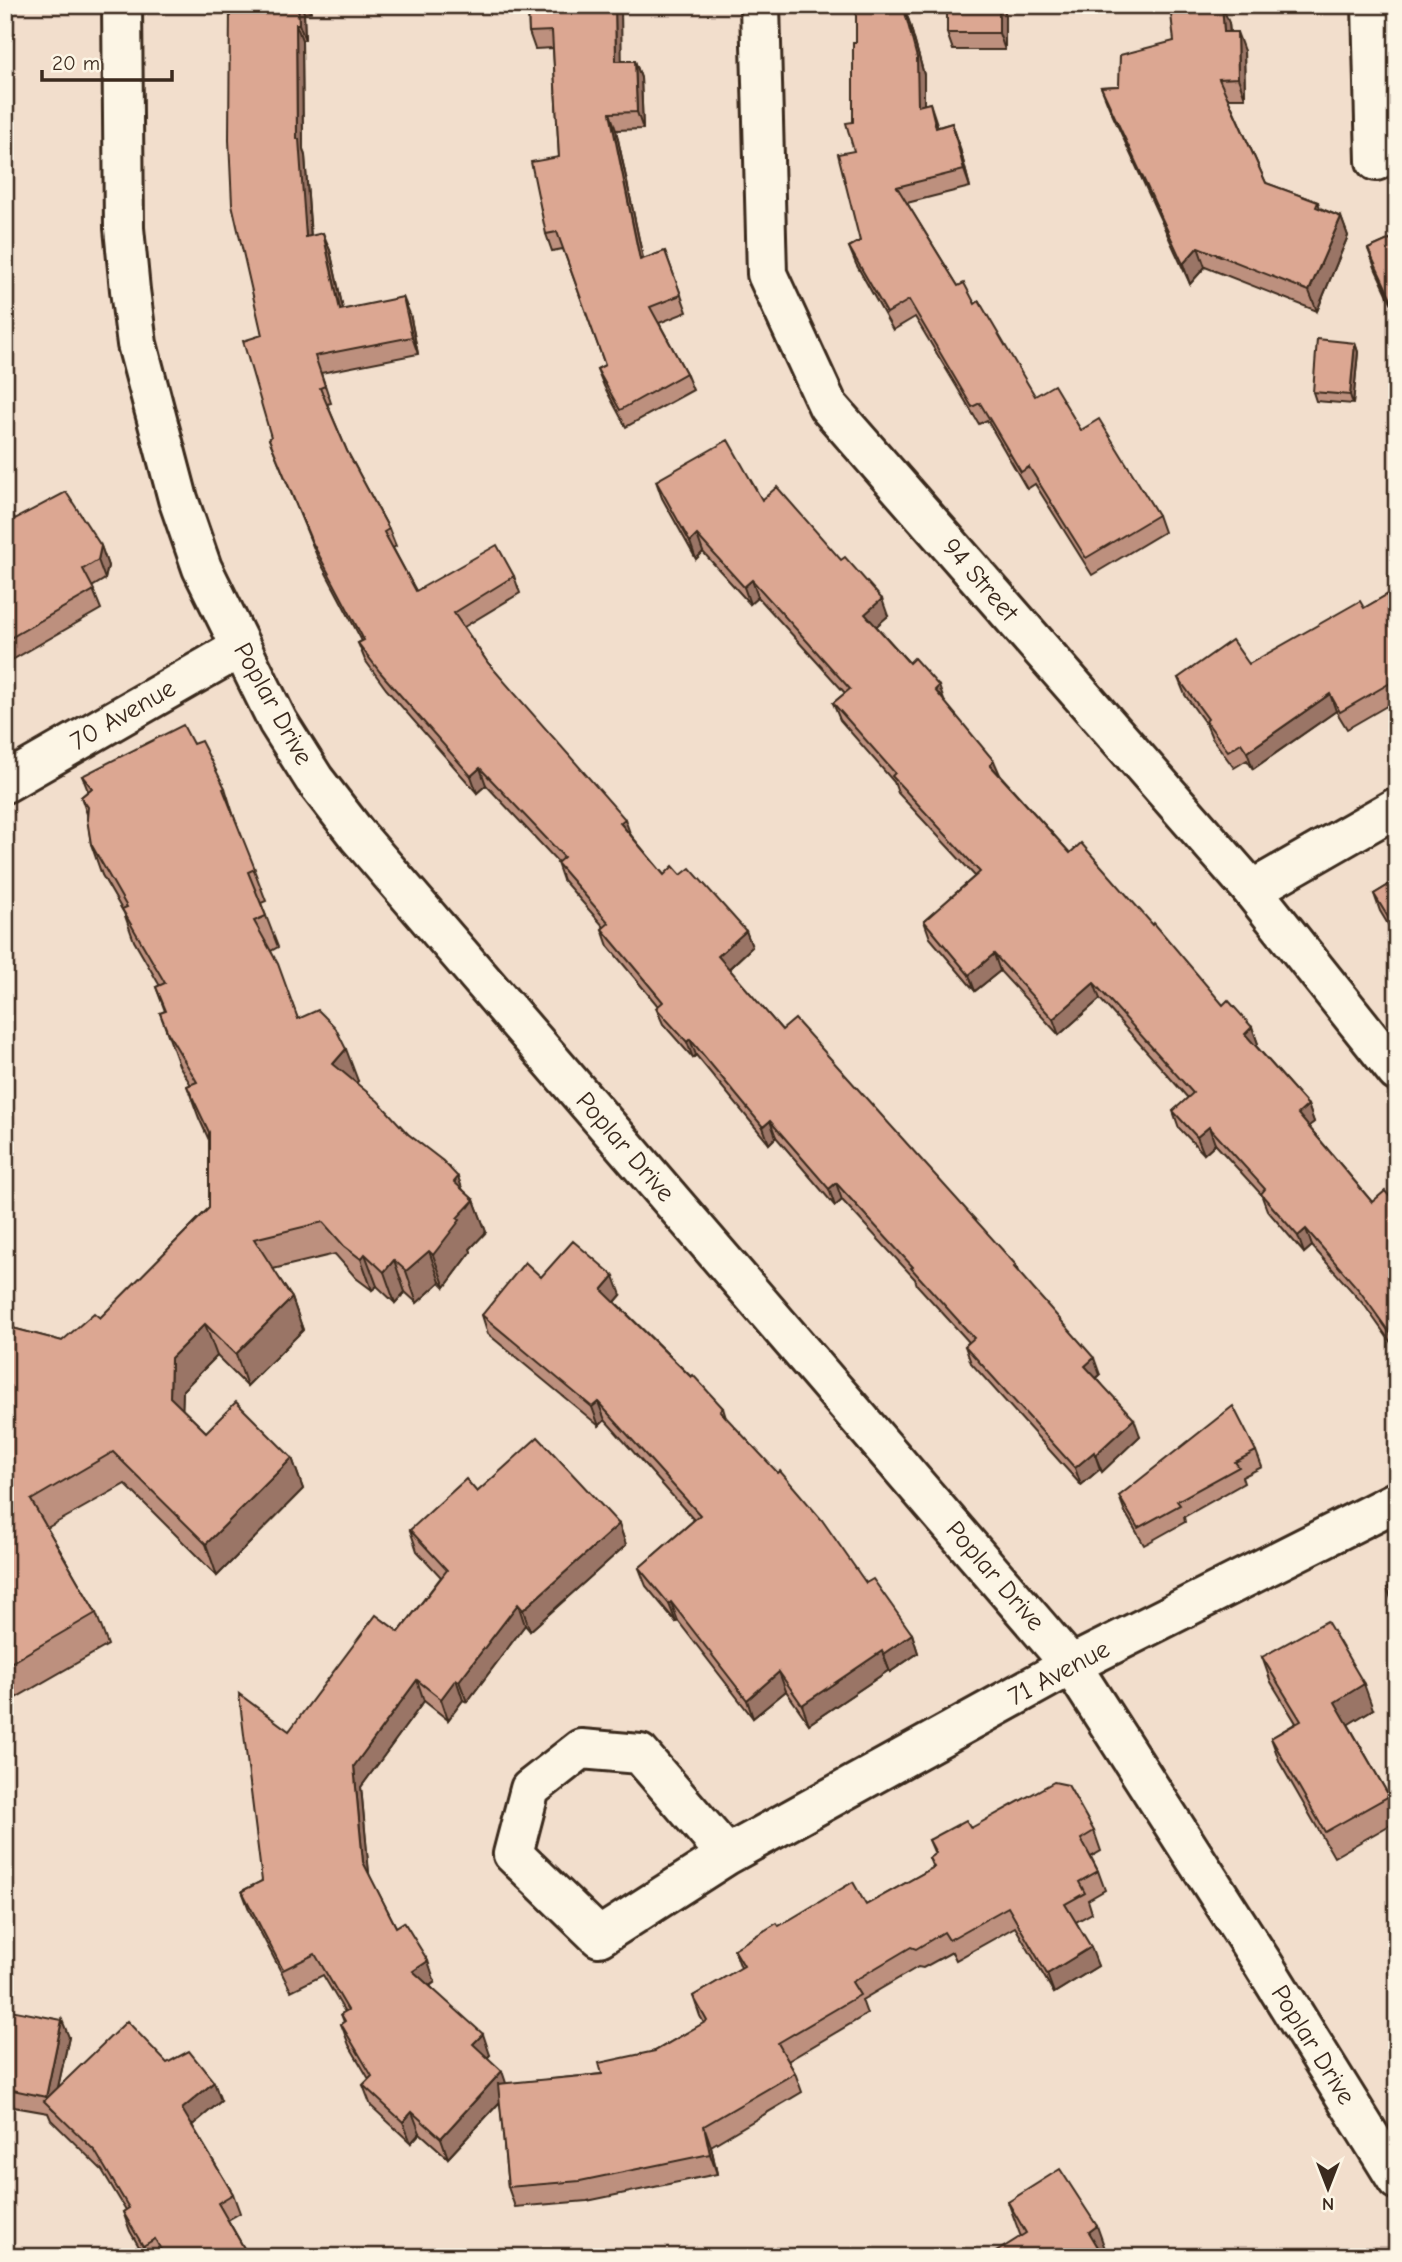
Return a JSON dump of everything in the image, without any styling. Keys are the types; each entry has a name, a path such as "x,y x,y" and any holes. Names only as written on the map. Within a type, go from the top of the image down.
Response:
{"street":[{"name":"Poplar Drive","path":"122,5 124,228 137,344 178,499 202,568 278,722 314,779 358,836 1071,1665 1263,1964 1397,2180"},
{"name":"94 Street","path":"760,5 766,274 828,406 1252,890 1397,1072"},
{"path":"1372,5 1376,161"},
{"name":"70 Avenue","path":"5,783 240,648"},
{"path":"1252,890 1397,807"},
{"name":"71 Avenue","path":"726,1855 640,1754 581,1749 530,1789 513,1854 599,1937 726,1855 1071,1665 1397,1501"}],"building":[{"path":"230,5 298,5 297,139 306,237 323,233 340,310 403,297 412,337 315,356 325,386 320,388 347,451 389,529 384,532 416,591 497,545 514,576 454,613 488,663 625,819 620,823 664,875 673,866 681,875 690,868 746,931 718,956 782,1030 795,1019 1016,1265 1014,1267 1094,1358 1085,1366 1134,1419 1095,1455 1094,1452 1075,1468 965,1346 974,1338 911,1268 913,1267 836,1183 829,1189 770,1121 763,1127 690,1039 687,1042 656,1008 663,1002 602,929 609,923 557,863 564,857 480,768 471,776 358,643 364,640 311,540 269,439 271,437 243,341 262,335 232,204 229,140"},
{"path":"528,5 615,5 616,61 635,61 637,112 610,113 640,260 665,251 681,295 650,307 686,373 620,410 597,369 605,365 557,232 546,234 531,162 559,157 552,31 529,32"},
{"path":"856,5 903,5 917,58 918,106 930,103 936,128 952,123 964,170 897,187 958,286 964,283 975,304 979,301 1035,396 1054,385 1081,430 1099,419 1158,515 1086,558 1029,467 1021,472 980,403 972,407 909,300 887,313 849,247 860,241 838,154 854,151 846,123 853,122"},
{"path":"947,5 999,5 999,33 947,33"},
{"path":"1170,5 1222,5 1224,32 1237,32 1238,78 1219,79 1266,183 1318,202 1316,207 1341,217 1309,291 1198,247 1183,264 1101,87 1119,86 1120,55 1174,41"},
{"path":"1397,236 1397,302 1393,303 1368,249"},
{"path":"1317,339 1355,343 1350,395 1313,392"},
{"path":"728,440 762,500 777,487 841,560 845,557 882,599 865,614 909,663 914,658 939,686 935,690 994,761 990,765 1070,853 1081,843 1153,925 1154,923 1223,1005 1228,1000 1252,1027 1245,1034 1308,1105 1298,1114 1372,1202 1385,1191 1397,1205 1397,1343 1359,1290 1306,1229 1298,1236 1261,1194 1265,1189 1209,1127 1197,1137 1173,1111 1193,1093 1094,983 1053,1019 994,954 969,975 924,921 980,872 892,776 895,773 833,703 850,689 752,580 744,587 697,535 690,542 656,481"},
{"path":"66,492 101,546 98,560 83,569 94,590 5,641 5,514 11,511 15,519"},
{"path":"1397,589 1397,679 1340,712 1330,694 1247,752 1241,743 1228,751 1178,678 1232,640 1249,664 1360,601 1364,608"},
{"path":"183,725 193,744 201,741 225,788 223,789 255,869 248,872 266,916 254,921 278,964 298,1019 318,1010 335,1027 346,1049 333,1064 378,1101 408,1134 443,1161 458,1177 454,1182 474,1200 457,1218 460,1220 433,1255 429,1251 406,1271 394,1260 384,1272 365,1254 361,1259 344,1246 323,1222 254,1239 292,1298 236,1354 205,1324 171,1358 170,1397 206,1432 236,1402 292,1458 206,1544 113,1452 31,1500 96,1613 5,1666 5,1326 62,1341 94,1313 100,1318 209,1208 209,1132 187,1086 197,1082 168,1033 160,1013 166,1011 156,987 165,983 122,909 127,907 91,844 88,807 81,797 92,788 82,776"},
{"path":"1397,880 1397,932 1374,894"},
{"path":"573,1241 614,1276 602,1290 691,1377 693,1375 723,1408 720,1411 778,1473 780,1471 822,1520 866,1583 873,1579 912,1634 802,1705 779,1672 747,1700 671,1602 669,1604 639,1568 700,1515 598,1402 592,1407 482,1315 525,1262 541,1277"},
{"path":"1233,1406 1256,1451 1235,1462 1239,1467 1177,1501 1180,1505 1138,1528 1119,1496"},
{"path":"538,1437 619,1524 523,1610 518,1604 459,1681 456,1679 441,1699 417,1680 354,1766 363,1862 396,1927 404,1922 428,1961 413,1971 483,2034 473,2044 502,2071 441,2138 412,2112 403,2122 363,2085 372,2076 341,2024 345,2021 341,2014 348,2010 315,1954 283,1970 242,1891 262,1881 239,1694 289,1731 376,1615 399,1632 447,1570 410,1530 466,1479 477,1492"},
{"path":"1397,1582 1397,1606 1387,1588"},
{"path":"1327,1621 1364,1684 1335,1702 1389,1796 1325,1832 1271,1738 1301,1721 1262,1657"},
{"path":"1054,1782 1068,1785 1094,1831 1081,1839 1098,1871 1079,1882 1085,1893 1065,1904 1091,1947 1047,1974 1008,1907 949,1940 944,1932 916,1949 911,1947 852,1982 860,1995 778,2043 795,2073 704,2126 710,2154 580,2181 508,2187 498,2084 602,2074 599,2063 655,2051 707,2021 693,1996 744,1966 734,1949 853,1882 866,1905 934,1867 929,1858 936,1853 929,1840 966,1820 971,1828"},
{"path":"5,2009 62,2020 46,2097 8,2089 10,2082 5,2081"},
{"path":"127,2021 167,2063 189,2051 214,2082 182,2109 233,2194 218,2203 249,2257 165,2257 155,2239 143,2246 123,2212 129,2208 95,2151 44,2101"},
{"path":"1060,2169 1097,2226 1089,2232 1104,2257 988,2257 1026,2233 1008,2202"}]}
